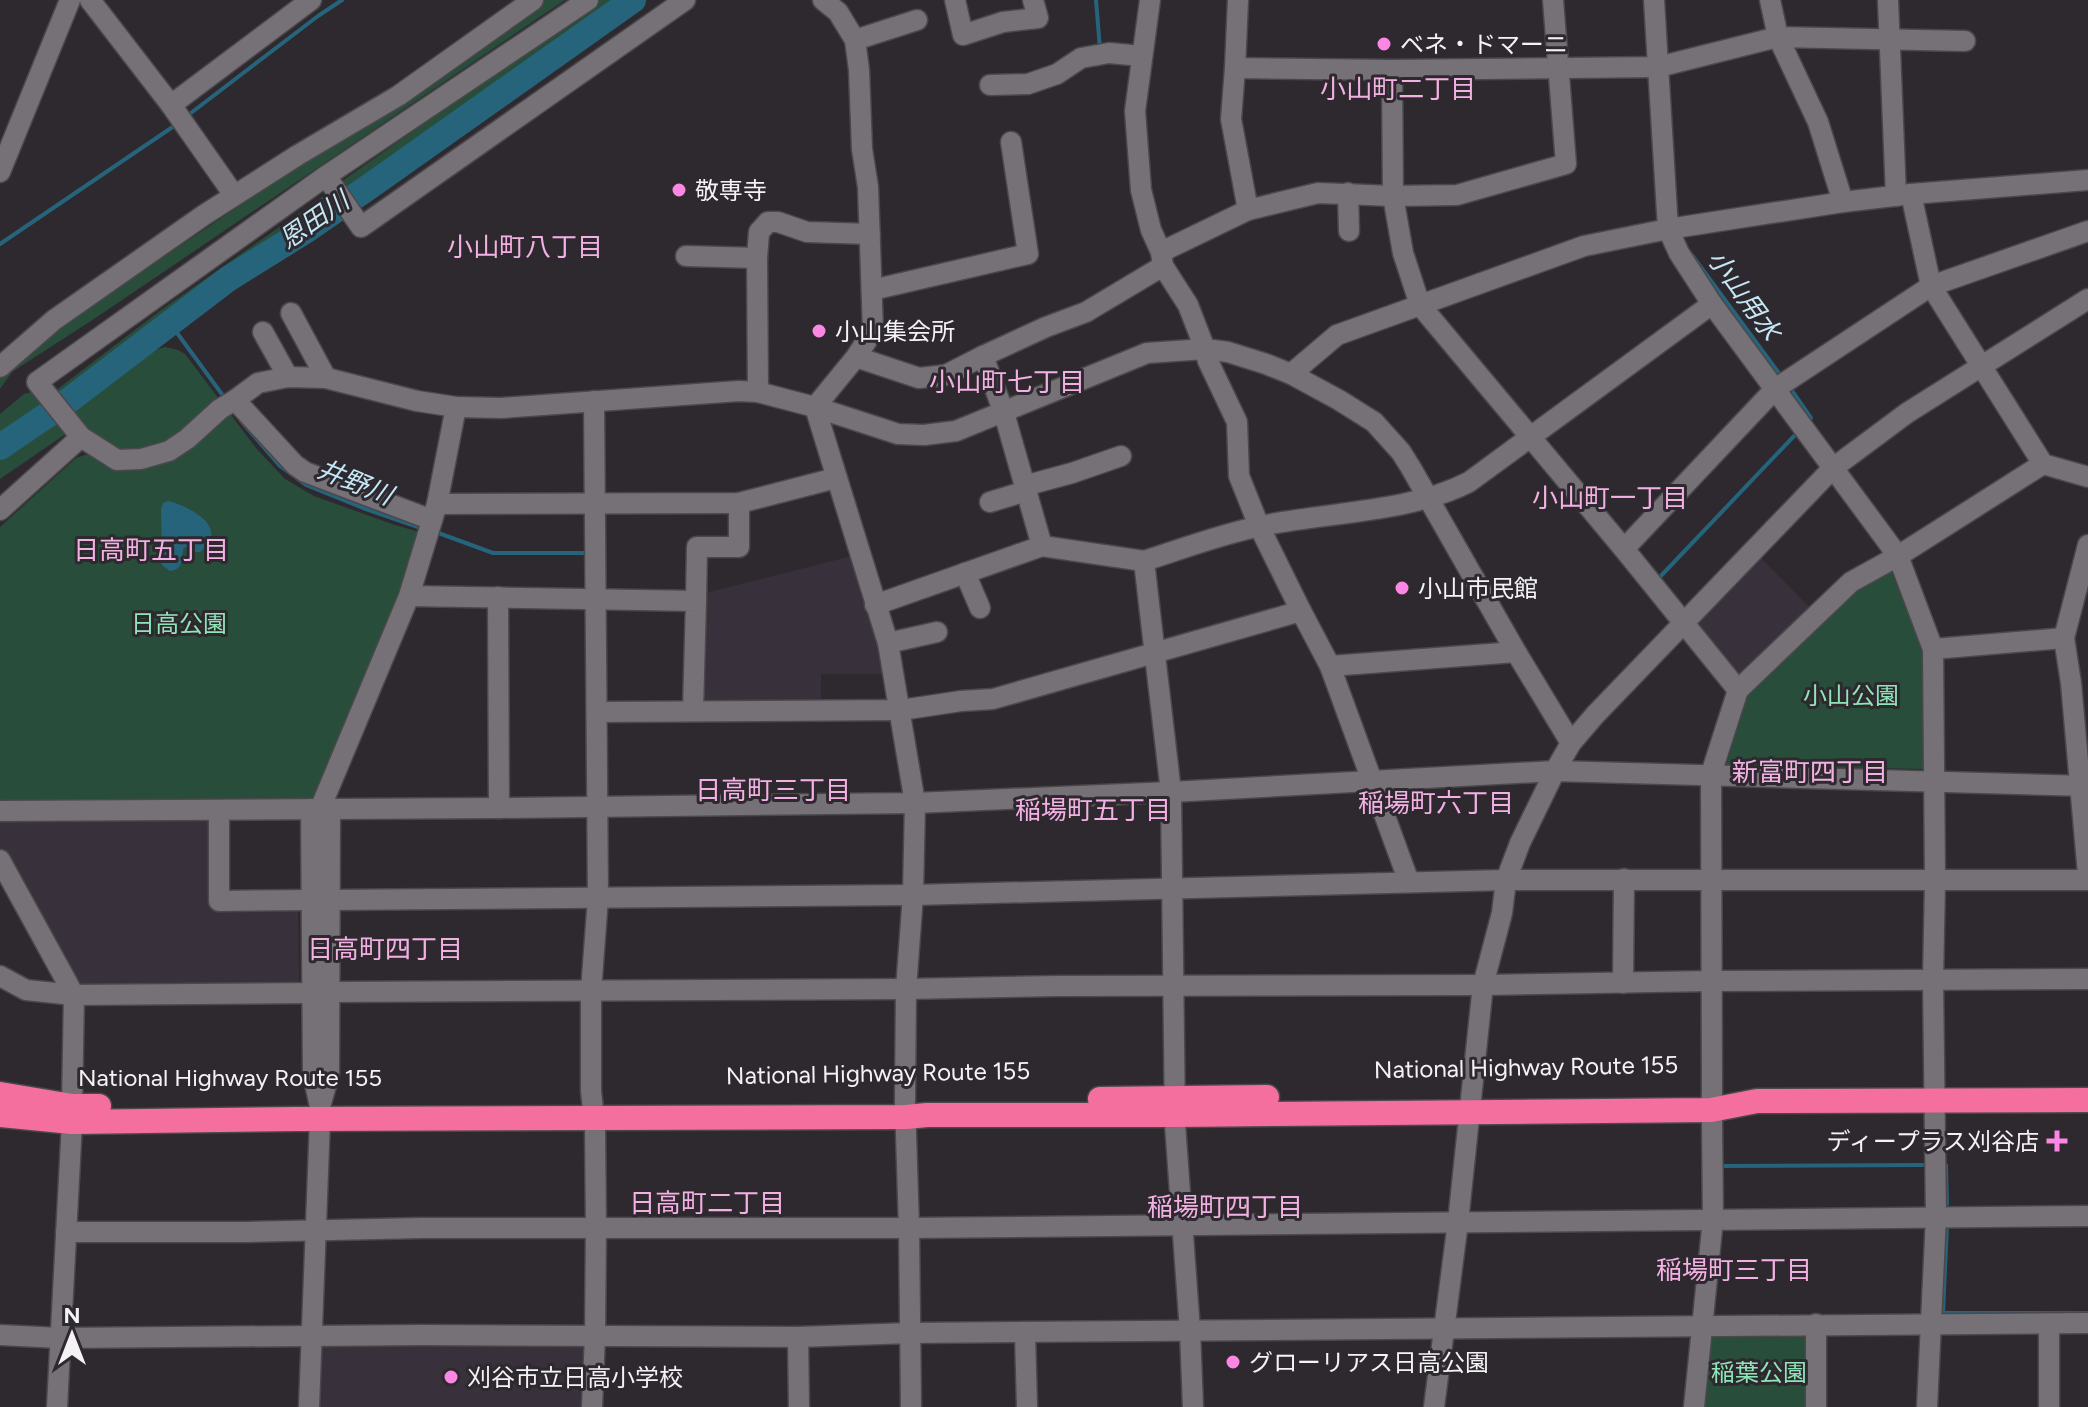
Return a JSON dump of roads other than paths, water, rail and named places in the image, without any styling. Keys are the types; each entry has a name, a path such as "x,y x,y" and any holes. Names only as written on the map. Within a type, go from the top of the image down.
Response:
{"highway":[{"name":"National Highway Route 155","path":"0,1094 72,1114"},
{"name":"National Highway Route 155","path":"0,1115 906,1110 927,1115 1175,1106 2088,1100"}],"street":[{"path":"0,172 70,0"},
{"path":"90,0 178,115 234,195"},
{"path":"178,115 311,0"},
{"path":"1,363 54,320 234,195 398,96 533,0"},
{"path":"588,0 326,176 37,382 77,432 117,460 141,459 169,451 258,383 288,377 326,378 417,401 456,407 501,408 758,392 898,434 924,435 956,431 1147,353 1205,349 1228,352 1291,374 1339,400 1374,422 1401,452 1571,743"},
{"path":"326,176 361,227 685,0"},
{"path":"815,407 873,331 868,187 862,149 855,40 838,12 823,0"},
{"path":"955,0 963,35 1003,22 1038,18 1033,0"},
{"path":"1150,0 1135,111 1141,190 1151,230 1162,259 1188,305 1208,361 1237,422 1239,476 1259,526 1330,666 1409,882"},
{"path":"1238,0 1231,119 1248,210"},
{"path":"856,357 919,378 946,375 1046,327 1086,312 1162,259 1248,210 1318,193 1457,195 1566,164 1553,0"},
{"path":"1654,0 1668,229 1679,253 1712,304 1898,556 1933,649 1936,1217 1927,1407"},
{"path":"1770,0 1778,37 1818,122 1843,202"},
{"path":"1888,0 1903,195 1931,286 2043,464 2088,477"},
{"path":"855,40 917,20"},
{"path":"1235,68 1658,67 1778,37 1965,41"},
{"path":"990,85 1028,84 1057,74 1081,58 1109,53 1142,56"},
{"path":"1392,70 1393,196 1403,253 1420,305 1738,690"},
{"path":"872,290 1028,254 1011,142"},
{"path":"1291,374 1337,335 1584,246 1668,229 1843,202 2088,180"},
{"path":"1348,193 1349,231"},
{"path":"758,392 759,232 768,222 778,222 807,232 870,234"},
{"path":"1624,549 1775,389 1931,286 2088,231"},
{"path":"686,256 757,258"},
{"path":"1434,1407 1458,1222 1483,985 1502,913 1506,880 1520,843 1571,743 1629,677 1833,468 1907,413 2088,299"},
{"path":"875,605 1042,546 1144,561 1259,526 1427,499 1450,492 1469,482 1712,304"},
{"path":"291,313 326,378"},
{"path":"263,332 288,377"},
{"path":"983,356 1004,413 1042,546"},
{"path":"592,1407 596,1228 591,991 598,898 594,401"},
{"path":"231,402 305,472 432,521 595,504 739,503 836,478"},
{"path":"309,1407 320,1113 313,1078 322,992 320,809 409,596 432,521 456,407"},
{"path":"815,407 888,643 915,803 913,895 906,989 911,1407"},
{"path":"0,510 77,432"},
{"path":"990,502 1121,456"},
{"path":"1694,1407 1713,1219 1711,774 1738,690 1851,582 1898,556 2043,464"},
{"path":"693,710 697,547 739,547 739,503"},
{"path":"219,810 219,901 913,895 1506,880 1935,881 2088,877 2084,786 2064,638 2088,545"},
{"path":"1144,561 1171,792 1175,1106 1193,1407"},
{"path":"965,573 980,608"},
{"path":"409,596 696,601"},
{"path":"498,597 499,808"},
{"path":"597,712 901,710 993,699 1301,611"},
{"path":"888,643 937,632"},
{"path":"1933,649 2064,638"},
{"path":"1330,666 1516,652"},
{"path":"0,811 915,803 1555,771 2084,786"},
{"path":"0,860 74,995 72,1114 57,1407"},
{"path":"1623,983 1624,879"},
{"path":"0,976 26,990 74,995 2088,979"},
{"path":"66,1232 909,1228 2088,1216"},
{"path":"0,1335 60,1338 798,1337 910,1333 2088,1323"},
{"path":"1816,1324 1816,1407"},
{"path":"2049,1324 2049,1407"},
{"path":"1025,1332 1027,1407"},
{"path":"798,1337 799,1407"}],"water":[{"path":"168,501 196,513 210,527 211,535 200,552 184,547 180,565 170,571 162,565 161,509 163,503"}],"waterway":[{"path":"187,116 342,0"},
{"name":"恩田川","path":"0,447 68,401 228,279 305,231 633,0"},
{"path":"1096,0 1100,49"},
{"path":"0,244 177,124"},
{"name":"小山用水","path":"1692,255 1781,376"},
{"name":"井野川","path":"169,322 224,397"},
{"name":"小山用水","path":"1793,392 1811,418"},
{"name":"井野川","path":"241,421 280,466 306,485 421,528"},
{"name":"小山用水","path":"1658,579 1794,436"},
{"name":"井野川","path":"433,531 493,553 589,553"},
{"name":"小山用水","path":"1720,1163 1720,1166 1923,1165"},
{"name":"小山用水","path":"1946,1165 1947,1204"},
{"name":"小山用水","path":"1947,1226 1943,1313 2088,1313"}],"place":[{"name":"ベネ・ドマーニ","path":"1384,44"},
{"name":"敬専寺","path":"679,190"},
{"name":"小山集会所","path":"819,331"},
{"name":"小山市民館","path":"1402,588"},
{"name":"ディープラス刈谷店","path":"2057,1141"},
{"name":"グローリアス日高公園","path":"1233,1362"},
{"name":"刈谷市立日高小学校","path":"451,1377"}],"district":[{"name":"小山町二丁目","path":"1398,89"},
{"name":"小山町八丁目","path":"525,247"},
{"name":"小山町七丁目","path":"1007,382"},
{"name":"小山町一丁目","path":"1610,498"},
{"name":"日高町五丁目","path":"151,550"},
{"name":"新富町四丁目","path":"1810,772"},
{"name":"日高町三丁目","path":"773,790"},
{"name":"稲場町六丁目","path":"1436,803"},
{"name":"稲場町五丁目","path":"1093,810"},
{"name":"日高町四丁目","path":"385,949"},
{"name":"日高町二丁目","path":"707,1203"},
{"name":"稲場町四丁目","path":"1225,1207"},
{"name":"稲場町三丁目","path":"1734,1270"}],"park label":[{"name":"日高公園","path":"179,623"},
{"name":"小山公園","path":"1851,695"},
{"name":"稲葉公園","path":"1759,1372"}]}
